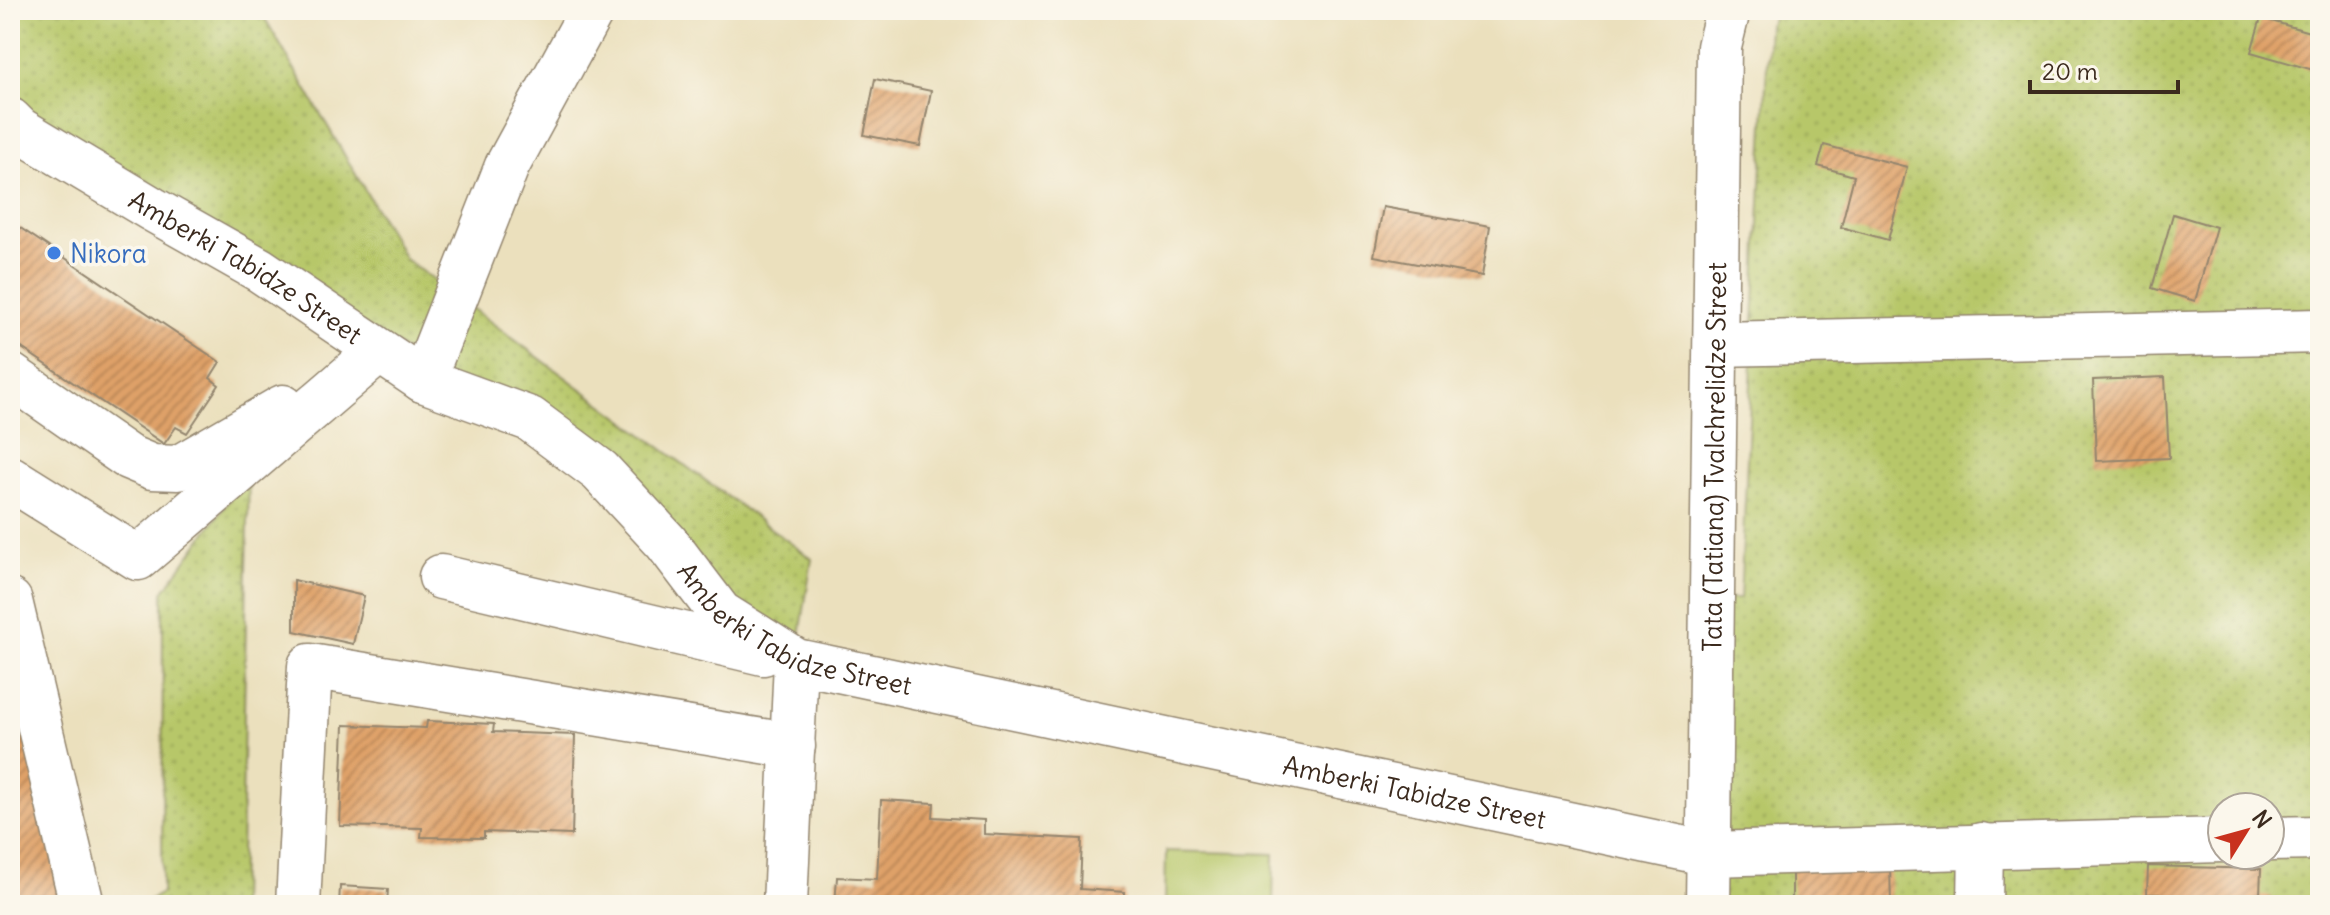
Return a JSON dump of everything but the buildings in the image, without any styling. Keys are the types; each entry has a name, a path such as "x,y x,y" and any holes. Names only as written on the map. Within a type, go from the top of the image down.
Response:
{"street":[{"path":"423,380 507,166 592,10"},
{"name":"Tata (Tatiana) Tvalchrelidze Street","path":"1708,905 1719,47 1728,10"},
{"name":"Amberki Tabidze Street","path":"10,120 20,130 112,186 260,270 423,380 530,419 600,471 666,542 720,613 796,661 1710,854 2206,840"},
{"path":"1716,344 2320,331"},
{"path":"10,375 128,457 152,467 178,468 379,351"},
{"path":"10,478 138,558 379,351"},
{"path":"441,577 796,661 785,905"},
{"path":"10,601 82,905"},
{"path":"298,905 310,666 793,746"},
{"path":"2286,839 2320,838"},
{"path":"1980,905 1981,845"}],"green space":[{"path":"10,10 260,10 405,259 812,559 796,661 600,471 10,106"},
{"path":"1778,10 2320,10 2320,905 1708,905 1713,599 1740,599 1769,25"},
{"path":"249,473 240,905 140,905 162,893 163,592"},
{"path":"1166,851 1274,854 1273,905 1165,905"}],"place":[{"name":"Nikora","path":"54,253"}]}
